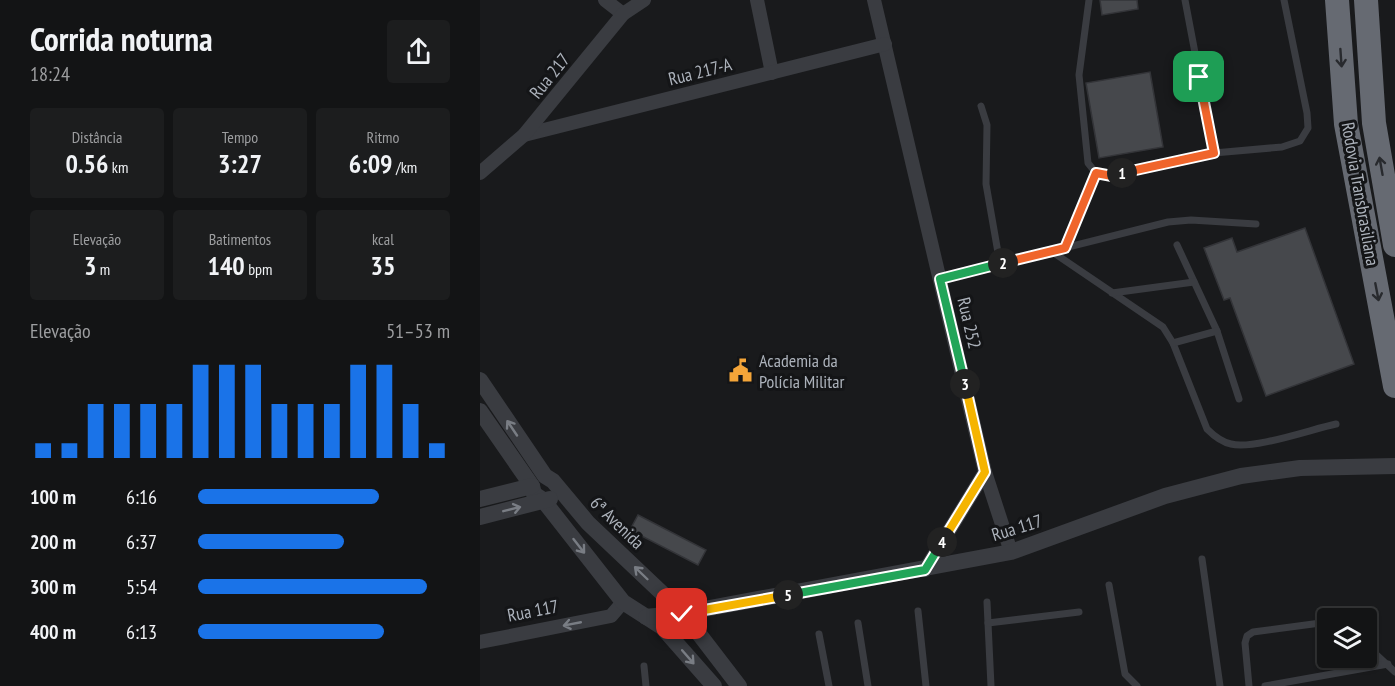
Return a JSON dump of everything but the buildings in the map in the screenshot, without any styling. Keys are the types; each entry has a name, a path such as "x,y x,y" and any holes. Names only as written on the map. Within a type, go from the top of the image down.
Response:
{"highway":[{"name":"Rodovia Transbrasiliana","path":"1337,0 1346,124 1395,386"},
{"name":"Rodovia Transbrasiliana","path":"1366,0 1374,123 1395,245"}],"street":[{"path":"605,0 623,14"},
{"name":"Rua 217","path":"480,173 524,135 623,14 644,0"},
{"path":"757,0 772,73"},
{"name":"Rua 252","path":"874,0 985,472 1011,552"},
{"name":"Rua 217-A","path":"524,135 885,44"},
{"name":"6ª Avenida","path":"480,380 538,481 534,494 543,500 623,602 662,627 714,686"},
{"name":"6ª Avenida","path":"480,411 538,481"},
{"name":"Rua 117","path":"646,617 682,614 1011,552 1166,496 1241,476 1300,468 1395,466"},
{"path":"925,570 985,472"},
{"path":"480,499 538,481"},
{"name":"6ª Avenida","path":"538,481 553,481 588,524 682,614 739,686"},
{"path":"480,517 554,498 559,491"},
{"name":"Rua 117","path":"480,642 611,616 623,602"},
{"path":"662,627 682,614"}],"lane":[{"path":"1089,0 1079,75 1088,163 1096,173 1112,176 1214,153 1282,147 1300,141 1308,128 1284,0"},
{"path":"1185,0 1214,153"},
{"path":"981,106 987,125 986,184 1000,264"},
{"path":"1065,248 1096,173"},
{"path":"940,279 1168,222 1191,220 1256,224"},
{"path":"1177,244 1217,331 1239,399"},
{"path":"1051,251 1162,327 1173,343 1207,429 1217,439 1231,444 1248,445 1336,423"},
{"path":"1112,293 1194,282"},
{"path":"1173,343 1217,331"},
{"path":"1202,559 1220,686"},
{"path":"1109,585 1125,674 1137,686"},
{"path":"987,602 991,686"},
{"path":"918,611 926,686"},
{"path":"988,623 1079,612"},
{"path":"858,623 868,686"},
{"path":"1249,686 1245,643 1247,636 1253,632 1317,623"},
{"path":"819,634 829,686"},
{"path":"1377,654 1395,672"},
{"path":"1265,686 1388,664"},
{"path":"644,666 646,686"}],"place":[{"name":"Academia da Polícia Militar","path":"741,371"}],"route":[{"path":"682,614 925,570 985,472 940,279 1065,248 1096,173 1112,176 1214,153 1199,77"}]}
